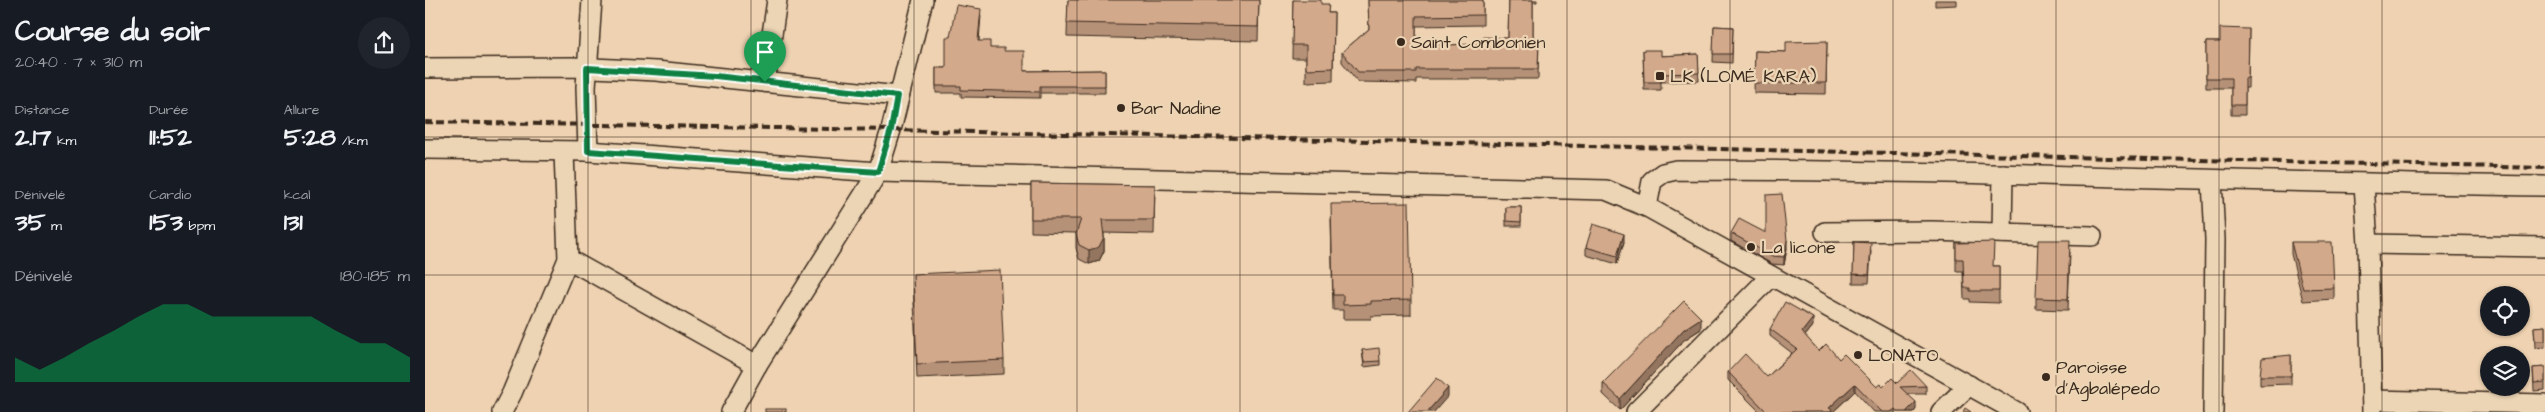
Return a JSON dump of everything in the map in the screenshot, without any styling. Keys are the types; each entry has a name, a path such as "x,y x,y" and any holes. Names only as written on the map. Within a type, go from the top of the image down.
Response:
{"street":[{"path":"588,151 587,68 592,0"},
{"path":"765,82 777,0"},
{"path":"731,412 757,365 878,172 891,130 897,96 923,0"},
{"path":"425,68 587,68 666,71 897,96"},
{"path":"425,149 588,151 878,172 1606,190 1647,207 2017,412"},
{"path":"502,412 512,393 567,259 564,152"},
{"path":"1647,207 1652,181 1663,173 1677,170 1870,170 2104,175 2212,181 2545,186"},
{"path":"2002,233 2003,174"},
{"path":"2212,181 2215,239 2213,412"},
{"path":"2364,184 2369,244 2372,406 2545,404"},
{"path":"1825,232 2002,233 2092,236"},
{"path":"2369,244 2545,248"},
{"path":"567,259 757,365"},
{"path":"1636,412 1771,276"},
{"path":"1941,412 1969,385"}],"building":[{"path":"1068,0 1259,0 1258,27 1067,23"},
{"path":"1293,0 1321,0 1321,4 1329,4 1328,13 1334,13 1333,68 1306,69 1306,45 1292,45"},
{"path":"1368,0 1483,0 1483,15 1416,16 1416,46 1431,41 1443,45 1482,44 1482,37 1508,38 1509,0 1533,0 1533,38 1539,38 1538,69 1416,69 1416,72 1358,72 1342,52 1369,29"},
{"path":"956,5 981,9 978,41 990,41 990,48 1004,48 1004,51 1024,51 1024,71 1105,70 1105,86 1040,86 1040,92 961,90 961,86 936,86 936,68 946,68 946,37 950,37"},
{"path":"1714,26 1733,27 1732,54 1713,54"},
{"path":"2220,28 2249,29 2248,78 2245,78 2245,105 2231,105 2231,78 2206,78 2206,42 2220,42"},
{"path":"1827,41 1826,83 1754,83 1755,51 1786,52 1786,42"},
{"path":"1643,50 1661,50 1661,56 1698,54 1699,73 1661,74 1661,82 1644,82"},
{"path":"1031,183 1155,185 1154,220 1102,220 1104,237 1099,247 1089,250 1079,245 1076,234 1081,219 1031,219"},
{"path":"1782,194 1787,240 1784,257 1772,256 1731,233 1739,219 1766,233 1766,195"},
{"path":"1409,203 1411,300 1371,301 1371,304 1343,305 1343,295 1333,295 1331,204"},
{"path":"1506,207 1521,207 1521,222 1506,221"},
{"path":"1593,224 1624,234 1617,256 1586,247"},
{"path":"2038,240 2070,240 2068,299 2036,298"},
{"path":"1854,242 1871,243 1869,275 1853,274"},
{"path":"1994,242 1993,266 1999,266 1999,291 1970,291 1970,288 1964,288 1963,259 1956,259 1956,243"},
{"path":"2291,242 2332,242 2334,288 2303,289"},
{"path":"1000,270 1004,360 917,364 913,274"},
{"path":"1684,301 1701,318 1684,329 1620,399 1603,383"},
{"path":"1785,302 1813,318 1802,332 1819,351 1826,344 1839,359 1844,354 1877,387 1881,384 1883,387 1892,378 1897,383 1911,370 1926,386 1900,387 1916,402 1906,412 1898,412 1895,409 1891,412 1882,412 1855,384 1829,408 1832,410 1831,412 1765,412 1728,372 1745,354 1767,377 1797,349 1770,329"},
{"path":"2545,326 2545,341 2535,341 2534,327"},
{"path":"1379,348 1380,361 1364,362 1362,350"},
{"path":"2291,355 2291,376 2260,376 2262,358"},
{"path":"2545,367 2545,382 2534,383 2533,368"},
{"path":"1437,378 1448,388 1427,412 1408,412"},
{"path":"1965,408 1971,412 1963,412"},
{"path":"765,409 786,409 786,412 765,412"}],"railway":[{"path":"425,122 891,130 2545,168"}],"place":[{"name":"Saint Combonien","path":"1401,42"},
{"name":"LK (LOMÉ KARA)","path":"1660,76"},
{"name":"Bar Nadine","path":"1121,108"},
{"name":"La licone","path":"1751,247"},
{"name":"LONATO","path":"1858,355"},
{"name":"Paroisse d'Agbalépedo","path":"2046,377"}],"route":[{"path":"587,68 656,71 765,82 897,96 891,130 878,172 588,151 585,87 587,68"}]}
